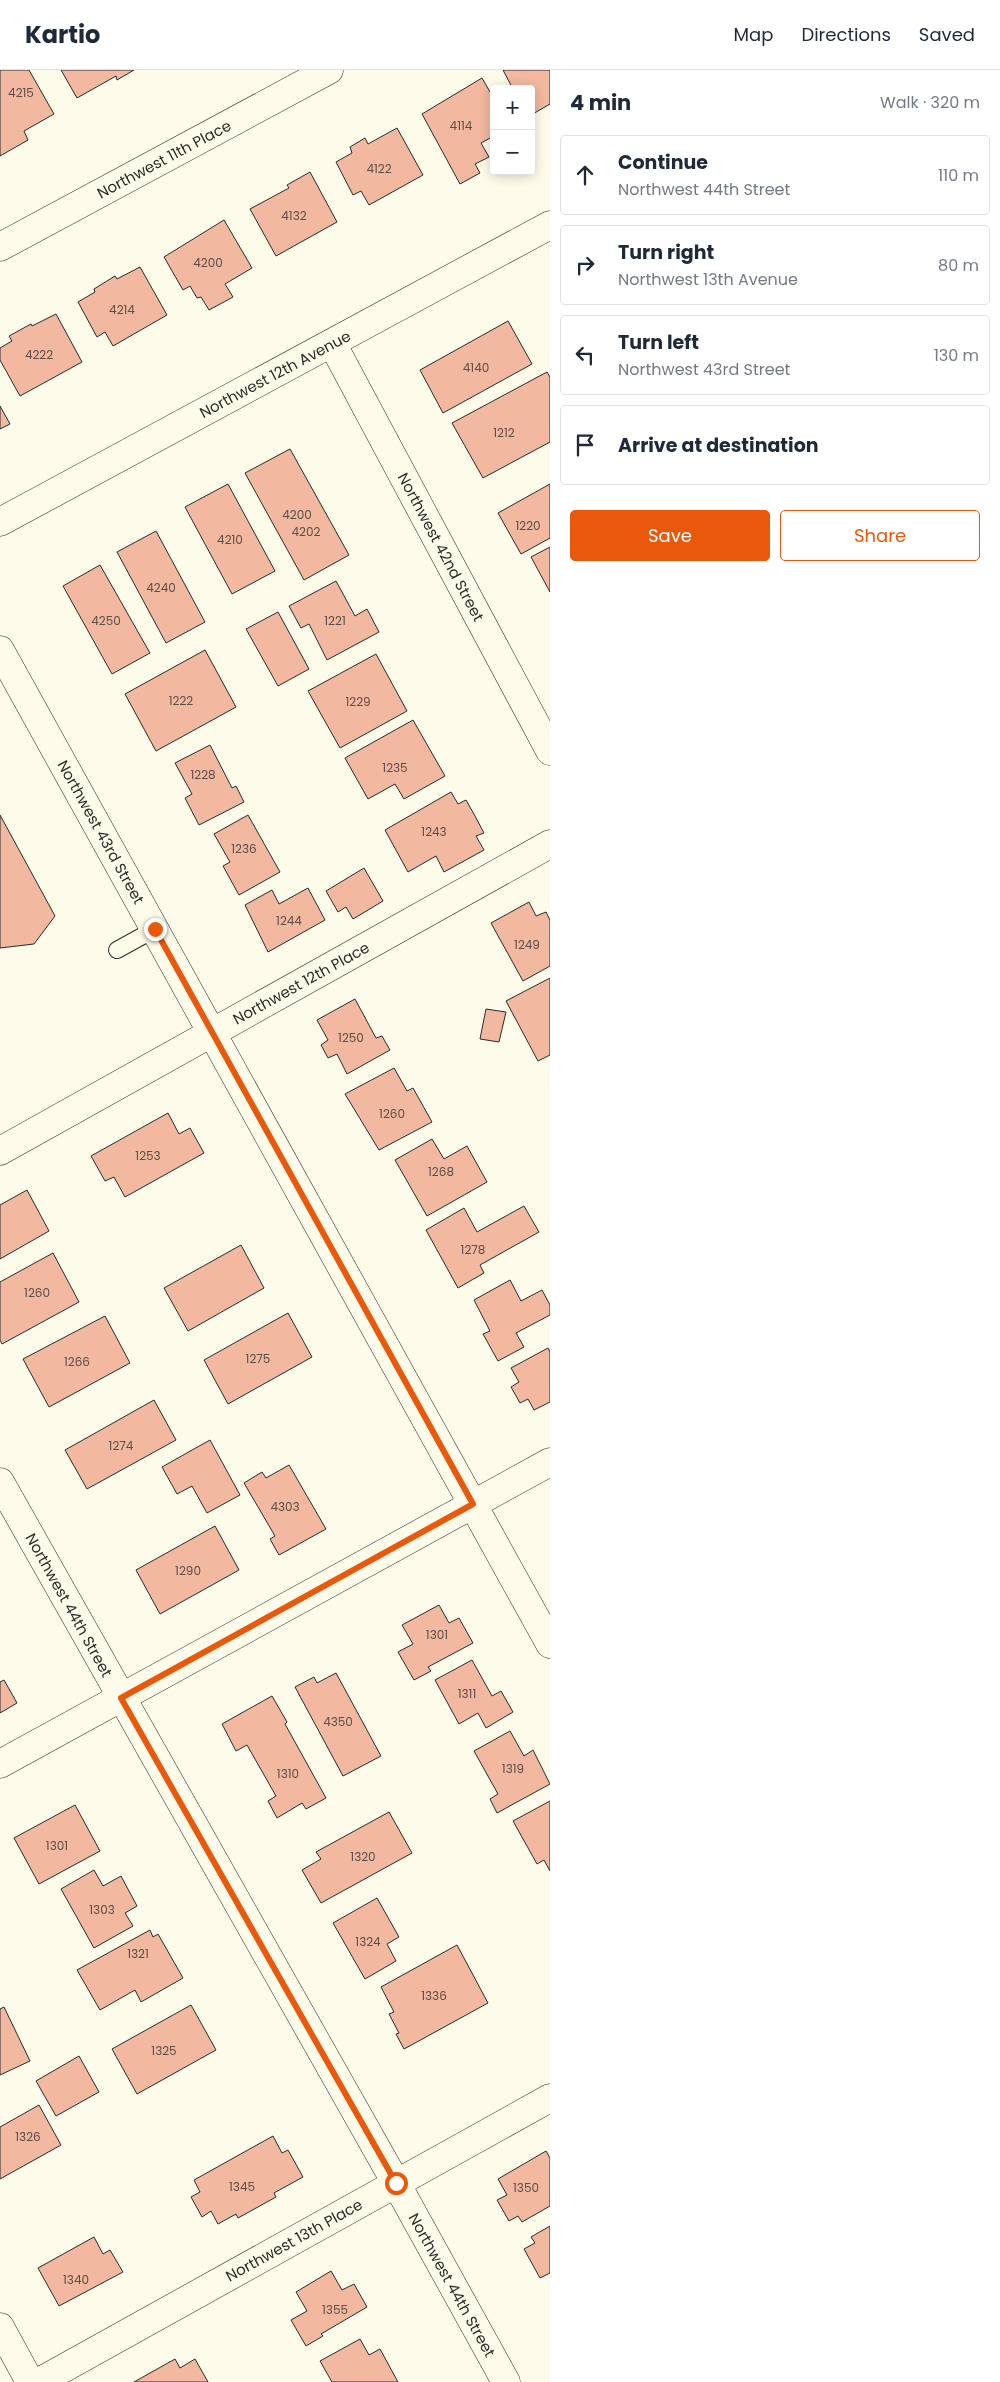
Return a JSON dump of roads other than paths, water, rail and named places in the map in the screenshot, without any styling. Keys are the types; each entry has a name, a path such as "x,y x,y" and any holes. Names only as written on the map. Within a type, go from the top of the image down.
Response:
{"street":[{"name":"Northwest 11th Place","path":"0,247 329,70"},
{"name":"Northwest 12th Avenue","path":"0,522 550,225"},
{"name":"Northwest 42nd Street","path":"332,343 550,752"},
{"name":"Northwest 43rd Street","path":"0,650 550,1644"},
{"name":"Northwest 12th Place","path":"0,1152 550,844"},
{"path":"0,1764 550,1462"},
{"name":"Northwest 44th Street","path":"0,1482 396,2183 506,2382"},
{"name":"Northwest 13th Place","path":"39,2382 550,2098"},
{"path":"0,2327 30,2382"}],"lane":[{"path":"117,950 155,929"}]}
